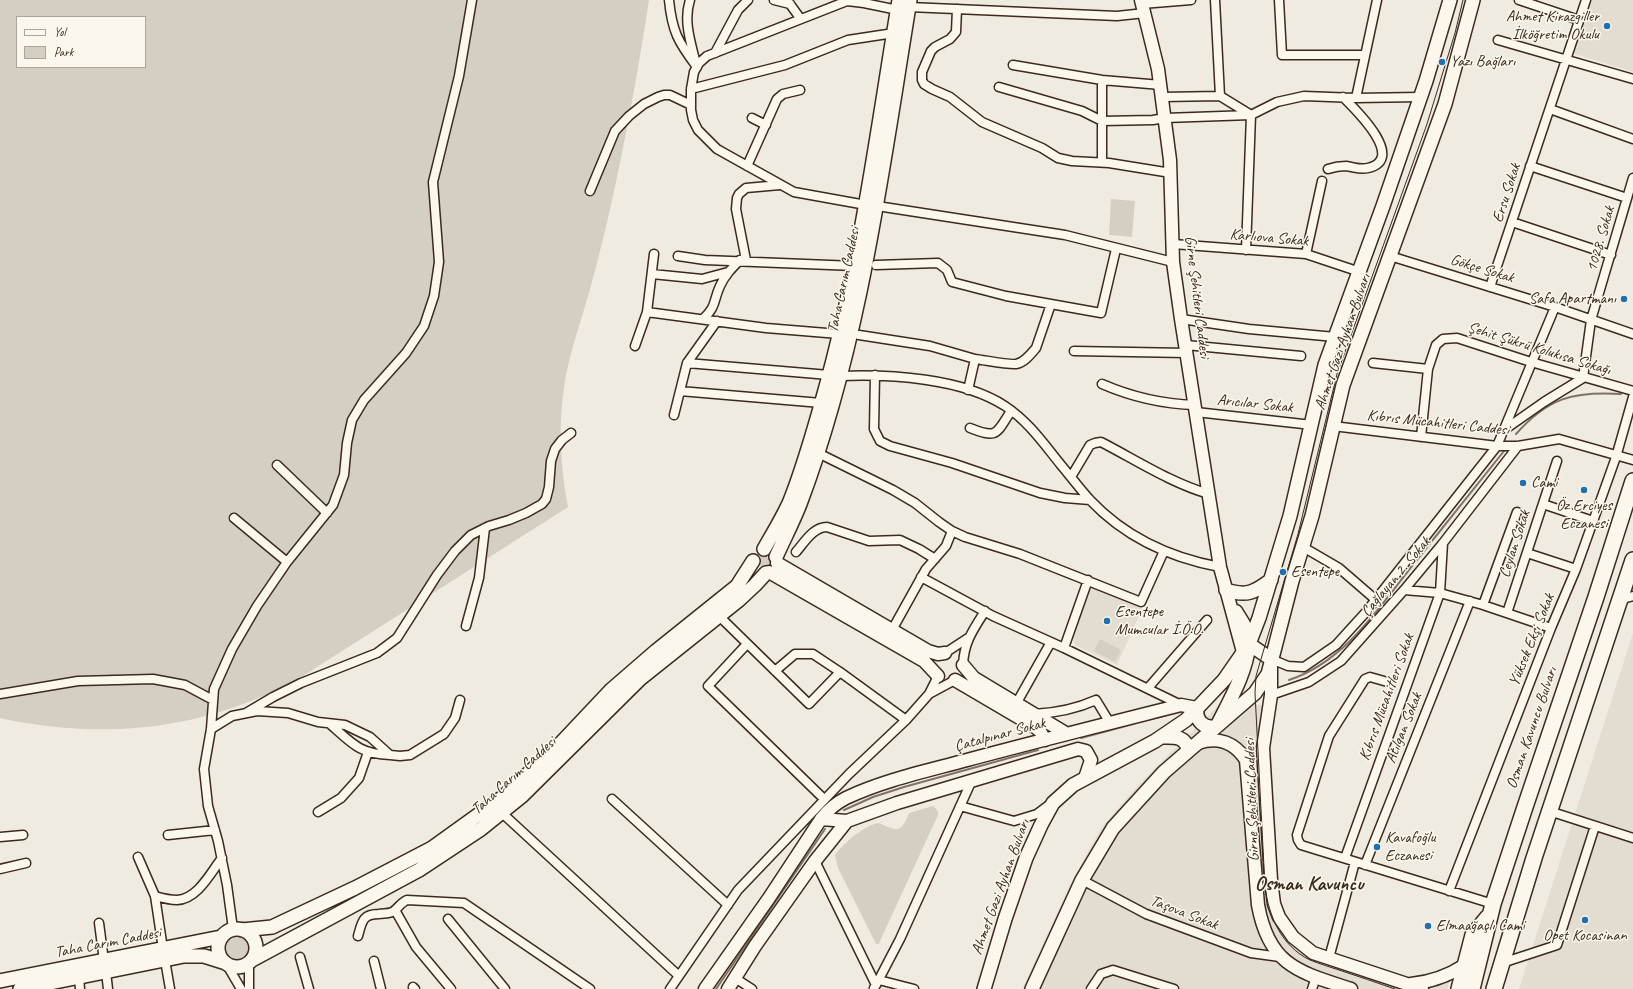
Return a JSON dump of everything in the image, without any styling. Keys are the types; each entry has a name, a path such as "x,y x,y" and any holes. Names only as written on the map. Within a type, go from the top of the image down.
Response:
{"highway":[{"name":"Osman Kavuncu Bulvarı","path":"1472,989 1492,909 1524,807 1596,597 1633,481"},
{"path":"1498,986 1502,963 1550,812 1626,598 1633,560"},
{"path":"1459,989 1473,935 1492,909"}],"main road":[{"name":"Ahmet Gazi Ayhan Bulvarı","path":"984,989 1005,919 1026,858 1053,803 1064,792 1085,778 1161,737 1186,720 1224,680 1246,648 1259,618 1293,504 1325,365 1360,272 1420,97 1450,0"},
{"name":"Ahmet Gazi Ayhan Bulvarı","path":"1032,989 1082,880 1113,828 1164,772 1261,687 1268,674 1312,516 1343,384 1445,104 1473,0"},
{"name":"Taha Carım Caddesi","path":"251,962 424,867 460,844 502,813 522,796 640,679 719,616 755,585 772,566 800,506 818,453 835,375 864,276 871,205 894,33 904,4"},
{"name":"Taha Carım Caddesi","path":"764,549 789,502 812,435 821,403 835,375 839,334 854,266 871,205 904,4"},
{"path":"764,549 771,551 772,566 759,571 753,562 755,554 764,549"},
{"name":"Taha Carım Caddesi","path":"238,930 272,927 355,888 432,848 503,797 562,742 617,686 656,651 737,586 753,562"},
{"path":"1227,594 1245,594 1259,589 1271,580"},
{"path":"1197,708 1197,715 1202,724 1211,727 1217,726 1238,682 1245,661 1246,648 1271,659"},
{"path":"1161,737 1181,738 1194,746"},
{"path":"238,930 250,934 255,942 256,952 251,962 236,968 225,964 220,959 218,950 221,937 228,931 238,930"},
{"name":"Taha Carım Caddesi","path":"0,981 105,966 164,955 221,937"},
{"name":"Taha Carım Caddesi","path":"164,955 204,956 225,964"},
{"name":"Taha Carım Caddesi","path":"22,989 80,983 105,966"}],"street":[{"path":"238,930 222,858 208,806 204,769 214,689 232,649 257,606 286,562 334,505 344,475 347,443 352,420 364,400 406,352 424,326 434,296 439,262 433,182 459,76 472,0"},
{"path":"669,0 671,21 681,46 697,67"},
{"path":"690,0 686,15 690,42 697,67"},
{"path":"715,53 738,10 748,0"},
{"path":"774,0 788,2 800,18"},
{"path":"1173,262 1064,235 794,192 718,149 698,130 693,120 691,89 694,72 707,56 800,18 847,1 904,4 957,10 1117,16 1143,6 1191,0"},
{"path":"1215,0 1220,96"},
{"path":"1279,0 1282,55 1365,55"},
{"path":"1356,98 1377,0"},
{"path":"1519,0 1579,20"},
{"name":"Ersu Sokak","path":"1490,287 1586,0"},
{"name":"Girne Şehitleri Caddesi","path":"1143,6 1161,91 1165,118 1171,173 1173,262 1220,567 1227,594 1244,624 1246,648"},
{"path":"957,10 956,32 946,41 935,46 929,54 921,74 924,84 950,97 982,122 1042,148 1058,158 1072,161 1102,162 1171,173"},
{"path":"691,89 785,65 848,40 894,33"},
{"path":"1498,40 1633,79"},
{"path":"1013,65 1161,91 1220,96 1251,115"},
{"path":"1102,80 1102,162"},
{"path":"999,87 1082,111 1102,121 1251,115 1268,106 1295,97 1420,97"},
{"path":"748,166 775,103 780,96 800,90"},
{"path":"590,191 615,131 629,116 644,104 664,95 691,105"},
{"path":"1328,169 1341,166 1366,169 1377,164 1382,155 1380,141 1364,120 1343,98"},
{"path":"1550,109 1633,139"},
{"path":"1246,250 1251,115"},
{"path":"752,118 766,125"},
{"path":"1530,166 1627,198"},
{"name":"1028. Sokak","path":"1583,378 1591,320 1633,178"},
{"path":"1306,254 1322,181"},
{"path":"743,260 736,209 739,194 746,188 781,185"},
{"path":"1512,222 1611,255"},
{"name":"Karlıova Sokak","path":"1172,244 1306,254 1360,272"},
{"path":"876,265 938,263 947,270 952,282 1006,296 1101,313 1116,248"},
{"path":"635,346 647,312 654,254"},
{"path":"678,256 705,260 743,260 854,266"},
{"name":"Gökçe Sokak","path":"1390,256 1555,307 1633,334"},
{"path":"703,319 711,312 716,302 720,286 728,272 743,260"},
{"path":"652,274 702,279 728,272"},
{"path":"859,335 930,346 975,359 1016,364 1025,360 1036,348 1051,304"},
{"name":"Çağlayan 2. Sokak","path":"1271,659 1288,666 1304,667 1336,645 1376,600 1497,446 1555,307"},
{"path":"647,312 766,328 839,334"},
{"path":"1181,319 1249,329 1335,337"},
{"path":"674,415 687,363 717,321"},
{"name":"Şehit Şükrü Kolukısa Sokağı","path":"1421,437 1428,369 1436,345 1444,339 1453,338 1583,378 1633,391"},
{"path":"1074,351 1186,349 1301,356"},
{"path":"968,390 975,359"},
{"path":"687,363 835,375 875,375 926,380 968,390 990,398 1011,411 1031,428 1090,500 1123,528 1164,551 1190,560 1220,567"},
{"path":"1373,363 1428,369"},
{"path":"875,375 874,429 877,437 883,443 1040,493 1065,498 1090,500"},
{"path":"1503,431 1544,402 1583,378"},
{"name":"Arıcılar Sokak","path":"1102,384 1142,398 1168,404 1312,424"},
{"path":"680,391 821,403"},
{"name":"Yüksek Ekşi Sokak","path":"1448,891 1594,521 1616,457 1633,397"},
{"path":"970,428 988,434 994,433 999,429 1011,411"},
{"name":"Kıbrıs Mücahitleri Caddesi","path":"1333,426 1497,446 1518,446 1559,439 1616,457 1633,460"},
{"path":"246,713 272,696 377,653 397,638 437,575 455,551 471,535 485,528 526,513 542,504 548,493 551,460 555,449 562,440 572,433"},
{"path":"1071,477 1090,445 1101,442 1172,480 1195,490 1209,494"},
{"name":"Çağlayan 2. Sokak","path":"1271,695 1309,682 1341,661 1404,590 1443,543 1518,446"},
{"path":"818,453 893,490 915,503 952,531 1020,554 1141,602 1164,551"},
{"name":"Ceylan Sokak","path":"1507,613 1557,462"},
{"path":"277,465 327,513"},
{"path":"1543,504 1594,521"},
{"path":"1483,604 1517,512"},
{"path":"234,518 286,562"},
{"path":"796,552 812,533 827,527 869,541 900,540 935,558"},
{"path":"466,626 479,578 485,528"},
{"path":"892,630 926,569 946,546 952,531"},
{"name":"Kıbrıs Mücahitleri Sokak","path":"1344,858 1440,593 1443,543"},
{"path":"1303,547 1339,568 1376,600"},
{"path":"1527,553 1576,569"},
{"path":"772,566 892,630 928,651 938,654 945,653 958,656 967,672 974,678 1067,734"},
{"path":"772,566 924,661 938,676 946,681 955,680 1035,727 1040,731 1046,740"},
{"path":"921,578 985,611 1181,705"},
{"path":"1064,648 1088,580"},
{"path":"1404,590 1440,593 1483,604 1551,628"},
{"name":"Atılgan Sokak","path":"1365,865 1470,601"},
{"path":"929,694 955,680 961,674 963,654 968,638 985,611"},
{"path":"719,616 809,704 840,672"},
{"path":"1148,688 1207,620"},
{"path":"670,989 738,890 824,799 871,752 906,720 929,694 938,676 936,672 936,663 941,655 968,638"},
{"path":"1016,704 1051,642"},
{"path":"747,644 708,686 824,799"},
{"path":"775,670 795,654 813,654 906,720"},
{"name":"Girne Şehitleri Caddesi","path":"1271,659 1271,695 1263,748 1271,880 1274,904 1283,924 1293,937 1313,953 1422,989"},
{"path":"1391,682 1370,678 1365,679 1329,736 1298,835 1298,840 1302,845 1448,891 1492,909"},
{"path":"0,694 78,681 153,679 185,685 213,700"},
{"path":"329,723 354,746 368,752 400,756 410,755 444,734 454,718 460,700"},
{"path":"1033,714 1059,712 1080,707 1096,700 1110,723"},
{"name":"Çatalpınar Sokak","path":"705,989 769,898 821,819 840,801 878,786 1067,734 1181,705 1197,708"},
{"path":"210,729 232,716 246,713 257,711 288,713 318,722 345,725 370,737 390,755"},
{"name":"Girne Şehitleri Caddesi","path":"1194,746 1215,740 1236,748 1246,760 1258,910 1267,937 1280,956 1300,971 1351,989"},
{"path":"809,815 821,819 846,821 897,802 1078,749 1086,751 1091,760 1085,778"},
{"path":"318,812 341,798 354,783 358,778 368,752"},
{"path":"876,985 902,934 972,780"},
{"path":"612,799 728,904"},
{"path":"960,806 1014,821 1037,814 1053,803"},
{"path":"1550,812 1633,838"},
{"path":"502,813 679,976"},
{"path":"728,989 755,946 815,861 846,821"},
{"path":"1502,963 1557,945 1595,826"},
{"path":"168,835 215,830"},
{"path":"0,837 23,835"},
{"path":"138,857 155,896 170,989"},
{"path":"155,896 177,900 191,895 197,890 222,858"},
{"path":"815,861 876,985"},
{"path":"1329,958 1355,862"},
{"path":"0,868 26,863"},
{"name":"Taşova Sokak","path":"1082,880 1146,914 1251,953 1280,956"},
{"path":"358,936 366,916 370,914 388,913 395,910 402,903 412,900 464,904 590,989"},
{"path":"395,910 416,946 451,989"},
{"path":"448,919 505,989"},
{"path":"100,923 108,989"},
{"path":"300,957 309,989"},
{"path":"374,961 381,989"},
{"path":"249,989 251,962"},
{"path":"225,964 241,989"},
{"path":"1407,985 1432,981 1454,972 1465,965"},
{"path":"1091,989 1102,974 1113,970 1174,989"},
{"path":"1312,989 1316,977"},
{"path":"735,978 752,989"},
{"path":"876,985 913,989"}],"shaded area":[{"name":"Ahmet Kirazgiller İlköğretim Okulu","path":"1589,0 1633,0 1633,72 1572,53"},
{"name":"Esentepe Mumcular İ.Ö.O.","path":"1093,584 1142,609 1117,665 1075,645 1072,633"},
{"path":"1633,633 1633,989 1519,989"},
{"path":"1224,700 1275,707 1268,746 1276,897 1289,927 1313,949 1406,976 1421,978 1453,970 1447,989 1022,989 1072,881 1102,827 1141,782"}],"green space":[{"path":"0,0 649,0 631,107 609,214 565,381 561,412 561,444 563,476 568,507 303,676 267,694 230,709 193,719 156,726 117,729 79,729 40,725 0,718"},
{"path":"1111,199 1135,201 1132,237 1109,235"},
{"path":"765,554 770,556 772,561 770,566 765,568 760,566 758,561 760,556"},
{"path":"1100,639 1121,650 1115,662 1094,651"},
{"path":"933,806 938,811 938,815 879,944 876,944 838,868 835,855 849,840 873,824 879,823 890,828 898,829 901,828 909,813"},
{"path":"237,934 247,938 251,948 247,958 237,962 227,958 223,948 227,938"}],"waterway":[{"path":"1516,434 1539,412 1562,399 1589,394 1621,394"},
{"path":"1289,680 1310,671 1329,659 1363,628 1504,451"},
{"path":"1081,738 1167,715"},
{"path":"844,810 873,797 904,787 1038,750"},
{"path":"716,989 825,829"}],"tram line":[{"path":"1395,989 1310,960 1291,947 1278,929 1273,919 1265,887 1255,693 1256,676 1298,534 1337,374 1427,124 1455,33 1463,0"}],"place":[{"name":"Ahmet Kirazgiller İlköğretim Okulu","path":"1607,26"},
{"name":"Yazı Bağları","path":"1442,62"},
{"name":"Safa Apartmanı","path":"1624,299"},
{"name":"Cami","path":"1523,483"},
{"name":"Öz Erciyes Eczanesi","path":"1584,490"},
{"name":"Esentepe","path":"1283,572"},
{"name":"Esentepe Mumcular İ.Ö.O.","path":"1107,621"},
{"name":"Kavafoğlu Eczanesi","path":"1377,847"},
{"name":"Opet Kocasinan","path":"1585,920"},
{"name":"Elmaağaçlı Cami","path":"1428,926"}],"district":[{"name":"Osman Kavuncu","path":"1309,885"}]}
